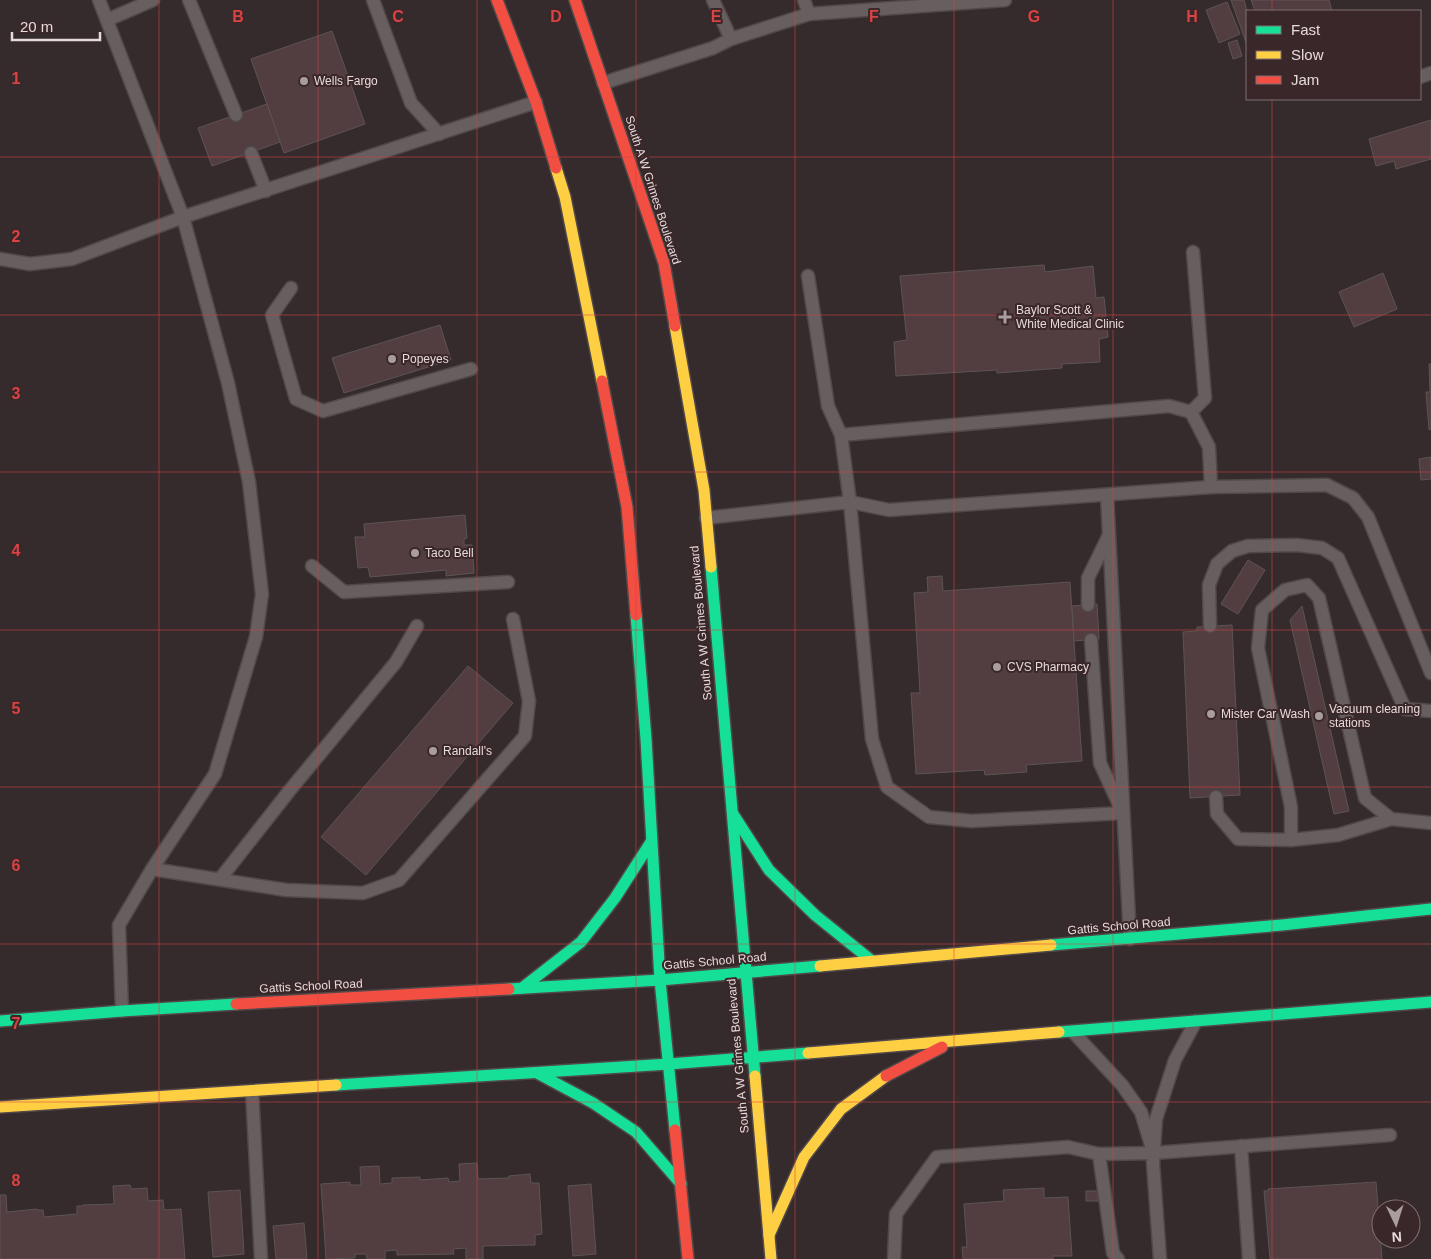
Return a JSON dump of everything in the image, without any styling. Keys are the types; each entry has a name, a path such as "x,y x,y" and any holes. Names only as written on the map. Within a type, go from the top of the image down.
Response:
{"main road":[{"path":"497,0 536,102 565,198 627,507 646,739 660,980 688,1259"},
{"name":"South A W Grimes Boulevard","path":"575,0 664,264 704,490 771,1259"},
{"path":"731,811 769,870 815,915 872,960"},
{"path":"522,988 581,942 615,898 651,842"},
{"name":"Gattis School Road","path":"0,1021 122,1011 660,980 745,971 1282,926 1431,909"},
{"path":"0,1107 669,1064 1431,1002"},
{"path":"768,1236 804,1157 841,1109 890,1073 956,1040"},
{"path":"537,1073 593,1103 636,1132 681,1184"}],"lane":[{"path":"99,0 183,217 232,402 249,482 262,594 256,637 215,774 152,869 119,925 122,1011"},
{"path":"107,20 153,0"},
{"path":"189,0 236,115"},
{"path":"373,0 411,103 438,134"},
{"path":"713,0 731,39"},
{"path":"804,0 809,14"},
{"path":"603,83 713,48 731,39 809,14 1005,0"},
{"path":"0,259 30,264 72,259 183,217 536,102"},
{"path":"250,152 266,191"},
{"path":"1191,412 1205,398 1193,252"},
{"path":"808,276 828,406 841,436 850,502 872,739 886,787 929,817 972,821 1123,813"},
{"path":"291,288 272,315 296,399 323,410 471,369"},
{"path":"841,436 1169,406 1191,412 1209,447 1211,487"},
{"path":"706,518 850,502 889,510 1211,487 1327,485 1352,498 1368,518 1431,673"},
{"path":"1107,495 1130,939"},
{"path":"1088,605 1088,578 1109,536"},
{"path":"1210,626 1209,585 1217,564 1232,551 1248,546 1322,548 1338,558 1405,709 1431,711"},
{"path":"312,566 344,592 508,582"},
{"path":"1291,840 1291,806 1258,648 1262,610 1285,590 1307,585 1319,598 1366,798 1391,819"},
{"path":"152,869 286,890 363,893 399,880 525,736 529,701 513,619"},
{"path":"220,880 290,790 396,662 417,626"},
{"path":"1091,640 1100,763 1123,813"},
{"path":"1216,797 1217,814 1238,839 1291,840 1338,835 1391,819 1431,823"},
{"path":"1160,1259 1154,1153 1156,1119 1175,1060 1196,1021"},
{"path":"1072,1031 1122,1085 1140,1112 1154,1153"},
{"path":"252,1092 261,1259"},
{"path":"894,1259 896,1214 937,1157 1068,1147 1099,1154 1154,1153 1390,1135"},
{"path":"1241,1146 1249,1259"},
{"path":"1099,1154 1113,1253 1118,1259"}],"building":[{"path":"1231,0 1244,0 1247,10 1246,42"},
{"path":"1251,0 1329,0 1332,10 1255,10"},
{"path":"1227,2 1240,34 1219,43 1206,10"},
{"name":"Wells Fargo","path":"332,31 365,124 284,153 251,59"},
{"path":"1237,40 1242,56 1233,59 1228,43"},
{"path":"267,104 280,142 212,166 198,128"},
{"path":"1431,120 1431,159 1396,169 1394,161 1376,166 1369,139"},
{"name":"Baylor Scott & White Medical Clinic","path":"1044,265 1045,272 1093,266 1096,298 1104,297 1108,337 1099,339 1100,362 1062,364 1062,368 997,373 997,370 896,376 894,342 907,340 900,276"},
{"path":"1383,273 1397,309 1354,327 1339,292"},
{"name":"Popeyes","path":"440,325 451,360 344,393 332,358"},
{"path":"1429,364 1431,364 1431,429 1429,430 1426,392 1430,392"},
{"path":"1431,457 1431,479 1421,480 1419,459"},
{"name":"Taco Bell","path":"465,515 467,538 464,539 464,545 472,545 474,573 446,576 446,570 370,577 368,567 358,568 355,537 365,537 364,524"},
{"path":"1248,560 1265,570 1238,614 1221,604"},
{"name":"CVS Pharmacy","path":"942,576 943,591 1070,582 1082,761 1026,765 1027,772 985,775 984,770 916,774 911,693 920,693 914,593 928,592 927,577"},
{"path":"1097,604 1099,639 1074,641 1072,606"},
{"name":"Vacuum cleaning stations","path":"1302,606 1349,811 1334,814 1290,620"},
{"name":"Mister Car Wash","path":"1232,625 1240,795 1190,798 1183,632 1197,631 1197,627"},
{"name":"Randall's","path":"468,666 513,703 366,875 321,837"},
{"path":"477,1163 478,1179 509,1178 509,1176 530,1174 531,1183 539,1183 542,1234 535,1235 535,1245 483,1246 483,1259 466,1259 466,1248 453,1249 454,1254 397,1255 397,1250 385,1251 385,1259 367,1259 366,1254 355,1254 355,1258 326,1259 321,1184 350,1182 350,1185 361,1185 360,1167 379,1166 380,1184 392,1183 392,1178 420,1177 420,1180 448,1178 449,1182 460,1181 459,1164"},
{"path":"1376,1182 1377,1199 1371,1199 1371,1249 1381,1249 1382,1259 1270,1259 1264,1191 1268,1191 1268,1189"},
{"path":"591,1184 596,1254 573,1256 568,1186"},
{"path":"130,1185 131,1189 147,1188 148,1201 163,1200 164,1210 181,1209 185,1259 0,1259 0,1195 6,1195 7,1212 37,1209 43,1210 44,1217 77,1214 77,1206 114,1204 113,1186"},
{"path":"1044,1188 1044,1198 1068,1197 1072,1256 1053,1256 1053,1259 963,1259 962,1247 967,1247 964,1204 1004,1201 1003,1190"},
{"path":"240,1190 244,1254 213,1257 208,1192"},
{"path":"1086,1191 1098,1191 1098,1201 1086,1201"},
{"path":"304,1223 307,1259 276,1259 273,1226"}],"traffic: fast":[{"path":"711,567 755,1076"},
{"path":"636,615 646,739 660,980 675,1130"},
{"path":"733,814 769,870 815,915 872,961"},
{"path":"522,988 581,942 615,898 651,842"},
{"path":"1051,945 1282,925 1431,909"},
{"path":"509,989 660,980 820,966"},
{"path":"1059,1032 1431,1002"},
{"path":"0,1021 236,1004"},
{"path":"336,1085 669,1064 808,1053"},
{"path":"537,1073 593,1103 636,1132 681,1184"}],"traffic: slow":[{"path":"556,168 565,197 602,381"},
{"path":"675,326 704,490 711,567"},
{"path":"820,966 1051,945"},
{"path":"808,1053 1059,1032"},
{"path":"755,1076 771,1259"},
{"path":"769,1235 804,1157 841,1109 886,1076"},
{"path":"0,1107 336,1085"}],"traffic: jam":[{"path":"497,0 536,102 556,168"},
{"path":"575,0 664,263 675,326"},
{"path":"602,381 627,507 636,615"},
{"path":"236,1004 509,989"},
{"path":"886,1076 942,1047"},
{"path":"675,1130 688,1259"}],"place":[{"name":"Wells Fargo","path":"304,81"},
{"name":"Baylor Scott & White Medical Clinic","path":"1005,317"},
{"name":"Popeyes","path":"392,359"},
{"name":"Taco Bell","path":"415,553"},
{"name":"CVS Pharmacy","path":"997,667"},
{"name":"Mister Car Wash","path":"1211,714"},
{"name":"Vacuum cleaning stations","path":"1319,716"},
{"name":"Randall's","path":"433,751"}]}
